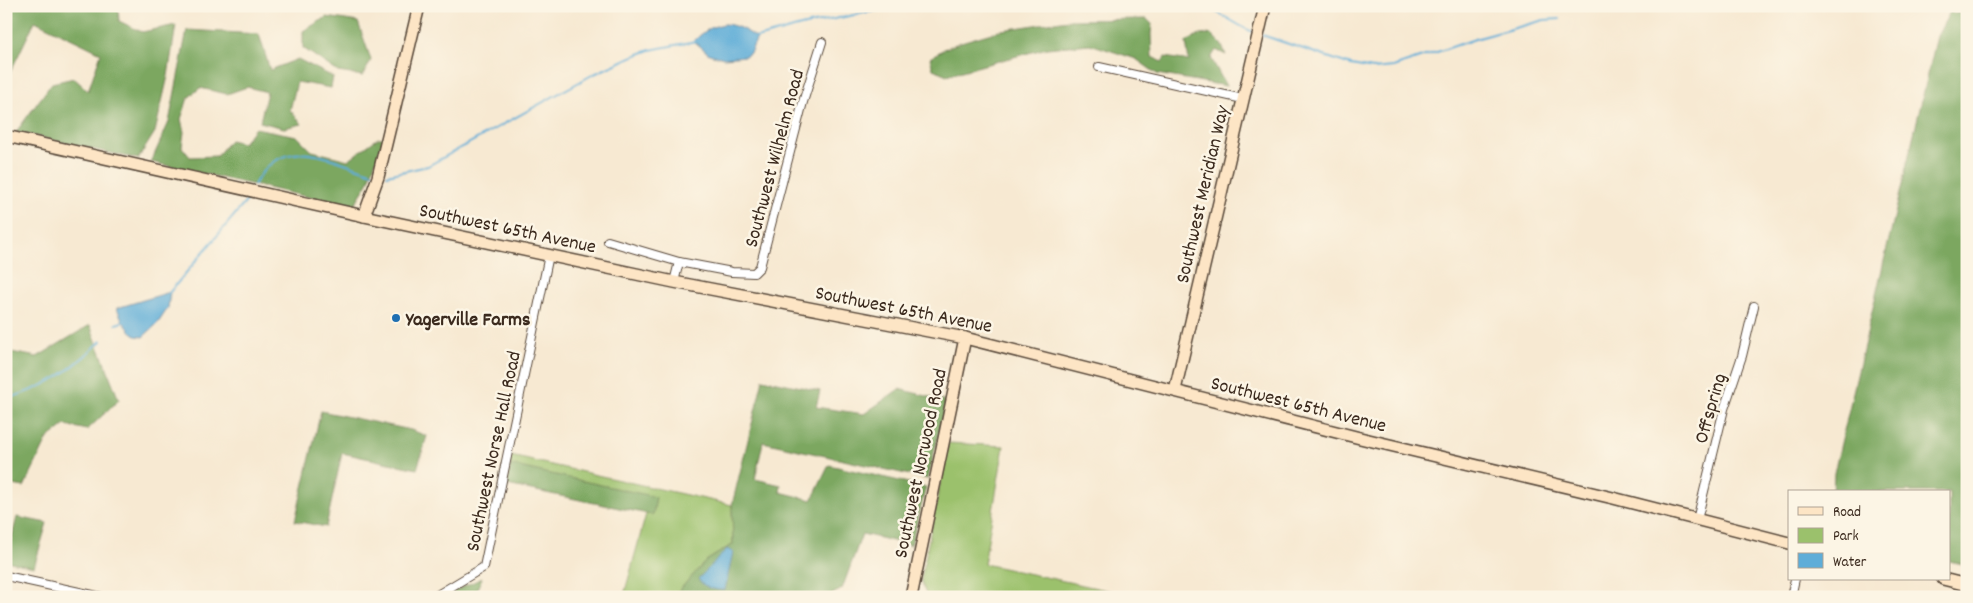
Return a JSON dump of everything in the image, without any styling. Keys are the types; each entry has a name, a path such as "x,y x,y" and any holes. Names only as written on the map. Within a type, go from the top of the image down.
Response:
{"main road":[{"path":"364,216 378,177 420,6"},
{"name":"Southwest Meridian Way","path":"1175,390 1265,6"},
{"name":"Southwest 65th Avenue","path":"6,136 364,216 674,282 964,338 1360,438 1613,498 1788,543"},
{"name":"Southwest Norwood Road","path":"911,597 964,338"},
{"path":"1947,580 1967,585"}],"street":[{"name":"Southwest Wilhelm Road","path":"608,241 679,262 745,274 754,273 760,267 803,102 822,42"},
{"path":"1099,68 1243,99"},
{"name":"Southwest Norse Hall Road","path":"434,597 484,567 549,255"},
{"path":"674,282 679,262"},
{"name":"Offspring","path":"1697,520 1724,409 1742,356 1754,306"},
{"path":"6,576 102,597"},
{"path":"1790,597 1795,580"}],"green space":[{"path":"6,6 118,6 119,21 142,32 176,25 168,76 155,132 138,159 16,132 52,83 74,78 88,91 101,53 35,21 6,81"},
{"path":"1950,12 1967,15 1967,565 1950,561 1950,490 1833,490 1834,473 1937,36"},
{"path":"327,17 358,22 371,60 363,76 338,72 303,48 303,31"},
{"path":"1147,19 1152,24 1152,57 1162,62 1165,57 1189,61 1186,42 1200,35 1211,34 1221,44 1226,55 1216,50 1211,58 1226,86 1157,74 1136,59 1090,44 1047,48 947,75 933,69 930,58 944,49 961,42 1002,30 1068,20"},
{"path":"187,30 259,34 270,70 298,59 333,77 331,88 297,82 290,110 302,124 284,128 260,122 267,92 247,87 227,94 200,88 188,98 181,119 184,132 182,147 190,157 217,156 230,140 243,143 255,128 297,136 312,151 348,160 378,138 384,138 368,183 353,207 151,162 169,122"},
{"path":"90,325 119,400 87,430 65,425 48,438 24,487 6,484 6,351 37,357"},
{"path":"763,379 820,391 816,407 864,414 899,389 946,401 928,479 763,442 755,479 781,485 780,492 812,500 829,465 926,487 911,545 862,534 842,589 827,597 673,597 706,561 733,544 732,505"},
{"path":"321,411 411,430 427,436 417,469 342,453 326,527 295,521"},
{"path":"948,443 1004,446 984,564 1139,597 927,597 921,580"},
{"path":"511,456 732,505 733,544 706,561 673,597 619,597 624,595 646,514 653,515 510,465"},
{"path":"510,465 656,497 653,515 507,485"},
{"path":"17,517 47,523 34,567 6,561"},
{"path":"482,578 473,597 441,597"}],"water":[{"path":"725,24 742,29 757,38 750,53 745,56 724,58 709,54 694,41 708,30"},
{"path":"170,292 168,308 158,323 143,337 135,336 123,322 117,308"},
{"path":"727,549 733,552 725,590 707,587 698,579"}],"waterway":[{"path":"756,38 805,25 898,6"},
{"path":"1206,6 1256,33"},
{"path":"1262,35 1351,65 1373,69 1393,67 1475,39 1544,20 1560,19"},
{"path":"387,175 428,166 592,75 631,57 650,50 696,41"},
{"path":"254,185 266,169 279,159 293,154 324,157 373,173"},
{"path":"169,293 249,198"},
{"path":"116,324 125,321"},
{"path":"6,399 35,389 58,377 101,341"}],"place":[{"name":"Yagerville Farms","path":"396,318"}]}
